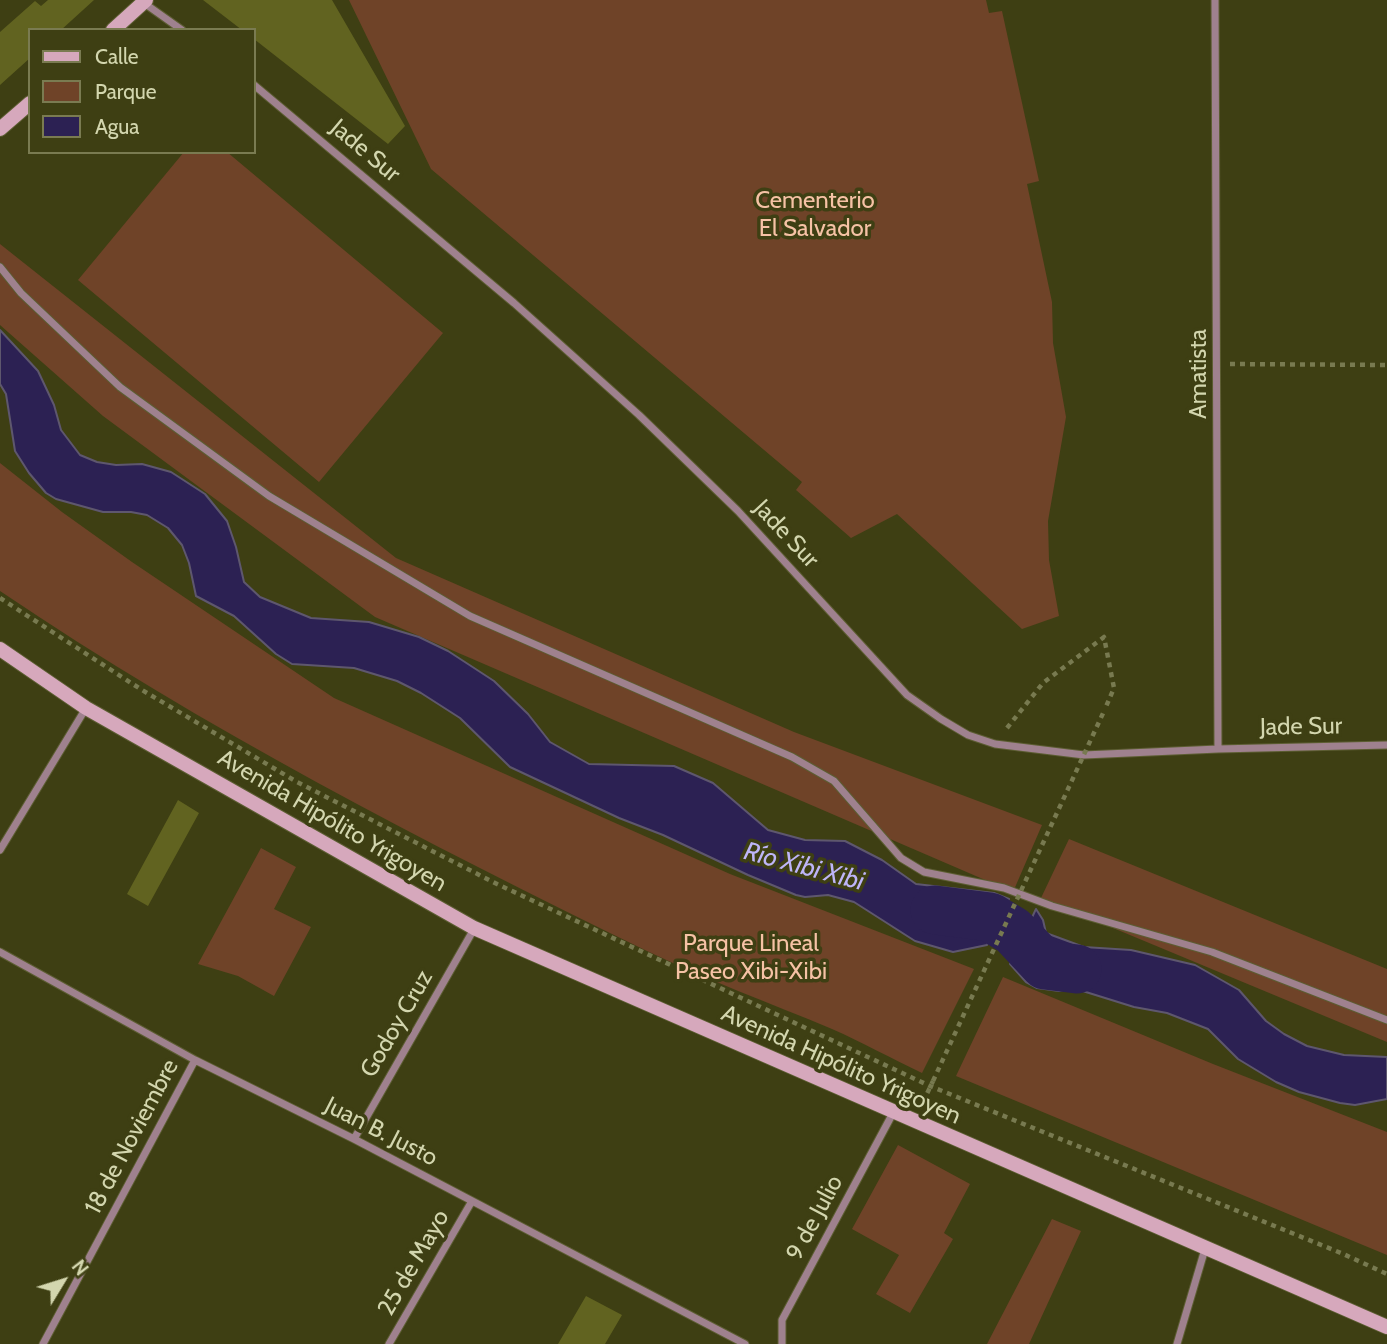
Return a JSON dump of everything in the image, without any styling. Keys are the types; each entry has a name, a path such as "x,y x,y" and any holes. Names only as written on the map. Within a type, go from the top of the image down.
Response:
{"main road":[{"path":"115,28 145,1"},
{"path":"0,129 28,105"},
{"name":"Avenida Hipólito Yrigoyen","path":"0,649 86,708 474,928 1387,1327"}],"street":[{"name":"Amatista","path":"1215,0 1218,749"},
{"path":"145,1 179,28"},
{"name":"Jade Sur","path":"256,87 514,303 685,457 792,568 907,695 968,735 995,744 1084,755 1387,745"},
{"path":"0,267 21,293 120,387 269,496 470,616 792,757 834,781 901,858 923,872 1004,888 1052,906 1212,953 1387,1020"},
{"path":"0,850 86,708"},
{"name":"Godoy Cruz","path":"354,1139 474,928"},
{"name":"Juan B. Justo","path":"0,952 195,1060 354,1139 745,1344"},
{"name":"18 de Noviembre","path":"43,1344 195,1060"},
{"name":"9 de Julio","path":"782,1344 782,1320 893,1113"},
{"name":"25 de Mayo","path":"389,1344 472,1201"},
{"path":"1177,1344 1205,1249"}],"path":[{"path":"1218,364 1387,365"},
{"path":"0,598 142,690 297,782 497,884 930,1086 1387,1274"},
{"path":"933,1081 1114,688 1104,637 1043,683 995,744"}],"green space":[{"name":"Cementerio El Salvador","path":"349,0 986,0 989,13 1002,11 1039,181 1027,184 1052,302 1053,343 1066,417 1048,521 1049,560 1059,616 1022,629 897,514 851,538 796,490 802,482 431,169"},
{"path":"182,154 229,154 443,333 319,482 78,280"},
{"path":"0,244 396,558 794,732 1042,825 1013,892 375,617 103,416 0,325"},
{"name":"Parque Lineal Paseo Xibi-Xibi","path":"0,463 132,562 334,698 730,874 974,969 922,1073 855,1039 647,951 481,869 236,737 77,642 0,591"},
{"path":"1069,839 1387,969 1387,1042 1041,898"},
{"path":"261,848 296,867 274,909 311,927 274,996 238,976 198,964"},
{"path":"1003,977 1387,1132 1387,1255 956,1076"},
{"path":"898,1145 970,1184 944,1233 953,1239 910,1313 876,1294 899,1255 852,1229"},
{"path":"1052,1219 1081,1231 1029,1344 987,1344"}],"water":[{"path":"0,330 38,371 54,405 61,430 80,455 97,462 116,465 142,464 171,472 205,494 227,521 244,582 260,597 311,618 369,622 419,637 448,651 494,681 528,714 550,742 589,764 674,766 713,783 768,830 805,840 845,841 882,860 916,884 994,893 1009,899 987,945 953,952 915,941 854,902 828,895 796,895 510,767 460,718 397,681 354,668 292,664 276,654 234,616 196,596 182,545 168,528 147,515 103,512 56,499 46,493 15,451 6,394 0,384"},
{"path":"1036,909 1043,920 1046,933 1084,947 1131,950 1195,965 1239,990 1266,1021 1307,1046 1344,1055 1387,1057 1387,1099 1355,1105 1299,1092 1276,1082 1238,1059 1208,1029 1167,1013 1134,1007 1073,988 1059,991 1037,988 1026,982 1010,964"}],"building":[{"path":"48,0 94,0 63,28 28,28 28,60 0,85 0,32 35,1 41,6"},
{"path":"203,0 332,0 405,126 388,144 256,41 256,28 239,28"},
{"path":"178,800 199,813 148,906 127,894"},
{"path":"586,1296 622,1315 605,1344 558,1344"}],"waterway":[{"name":"Río Xibi Xibi","path":"935,910 990,917 1013,931 1045,965 1077,969"}]}
